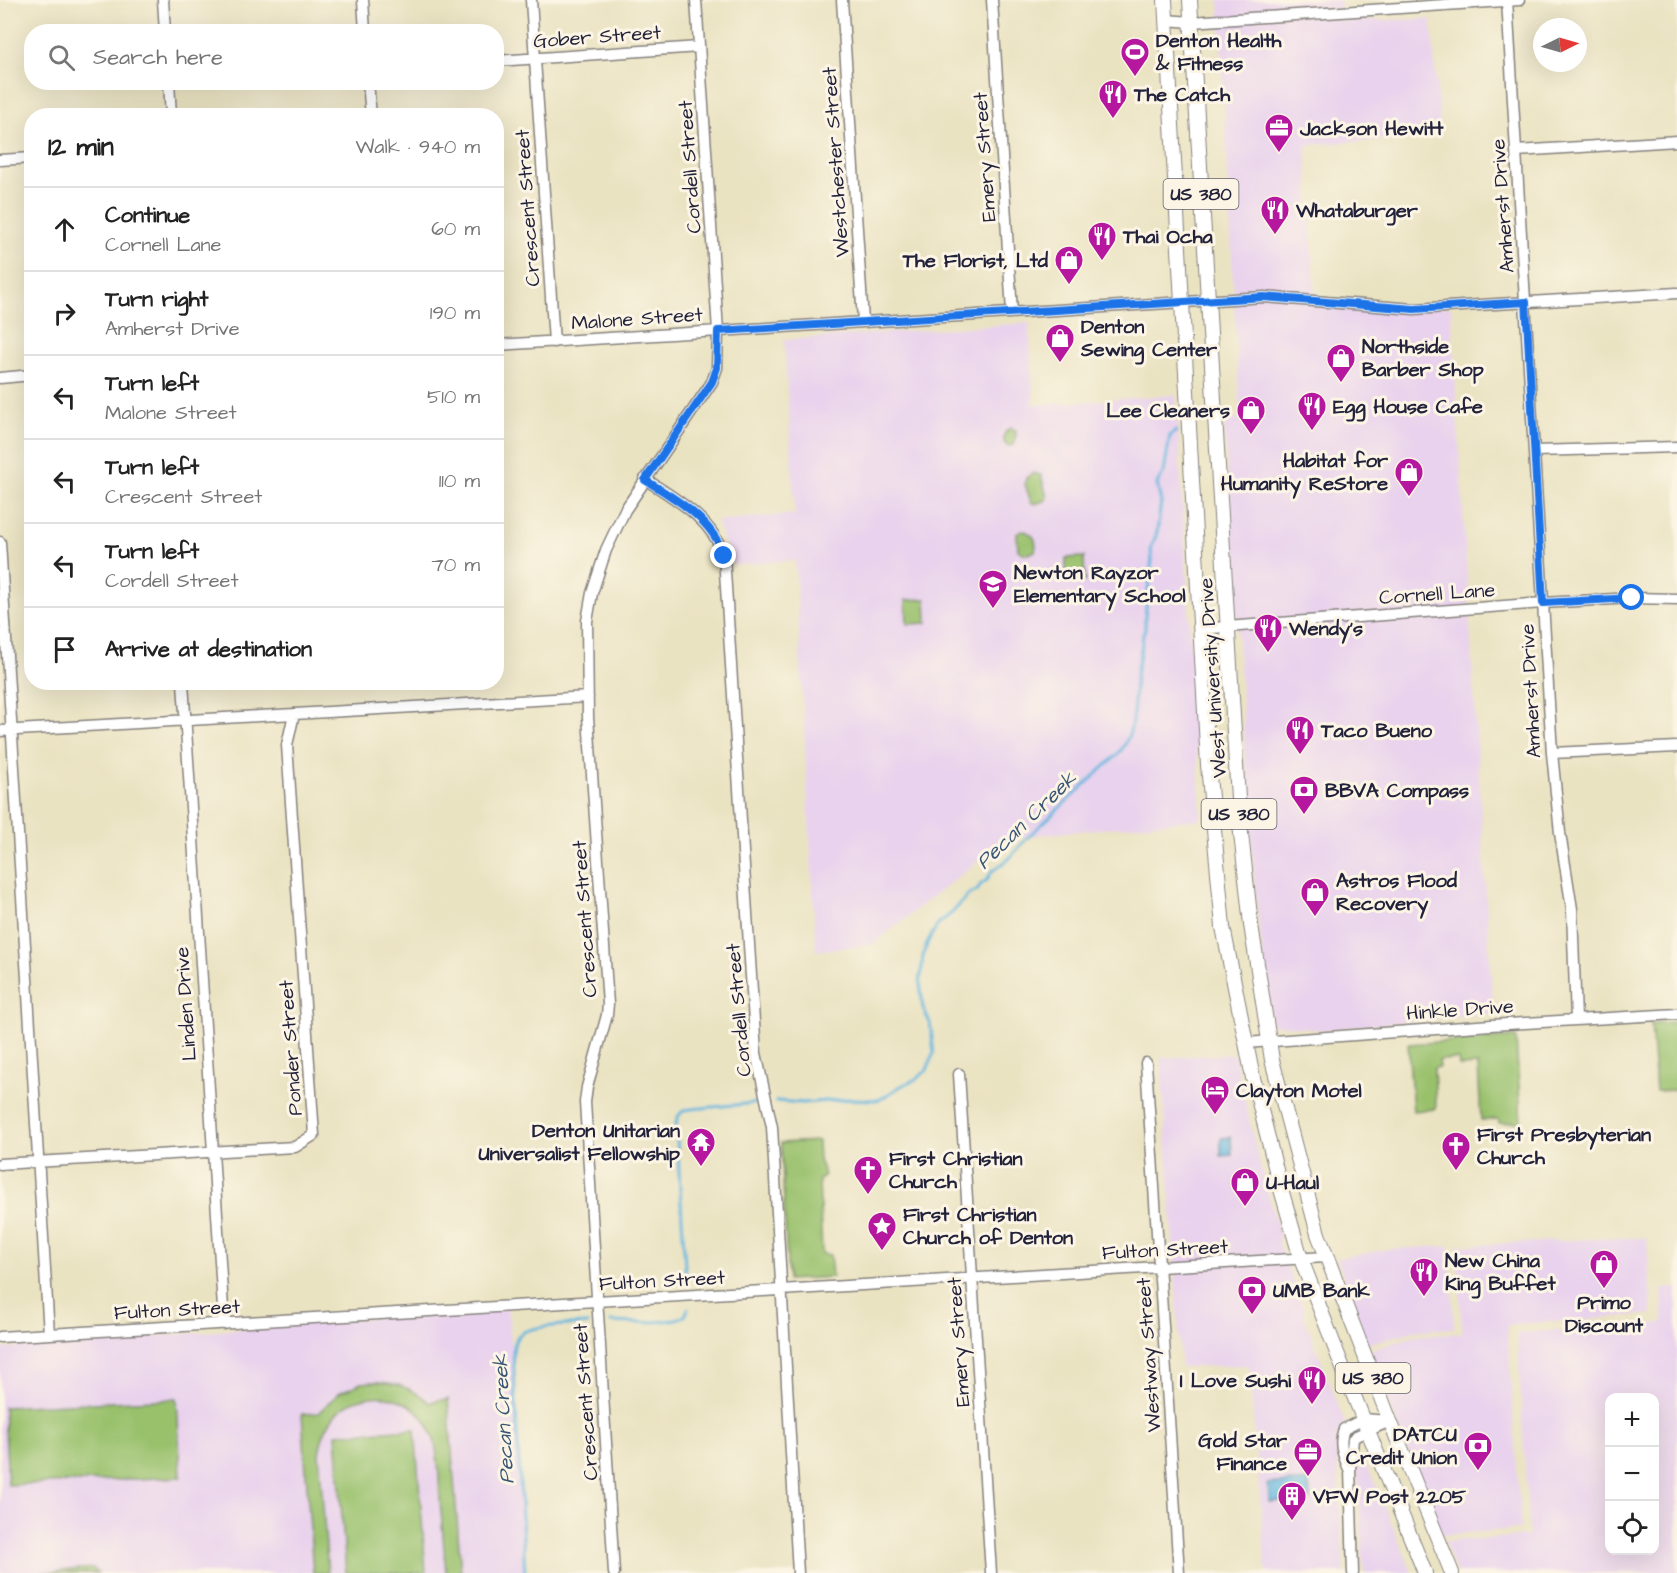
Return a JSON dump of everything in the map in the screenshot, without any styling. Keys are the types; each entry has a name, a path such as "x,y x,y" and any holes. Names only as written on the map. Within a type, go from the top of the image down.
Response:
{"main road":[{"name":"West University Drive","path":"1165,0 1180,302 1208,765 1219,899 1246,1043 1276,1172 1301,1259 1425,1573"},
{"name":"West University Drive","path":"1190,0 1239,815 1251,925 1269,1041 1275,1071 1326,1257 1452,1573"}],"street":[{"path":"163,0 164,24"},
{"path":"363,0 364,24"},
{"name":"Crescent Street","path":"531,0 554,342"},
{"name":"Cordell Street","path":"696,0 718,331"},
{"name":"Westchester Street","path":"842,0 863,321"},
{"name":"Emery Street","path":"992,0 1012,312"},
{"name":"Amherst Drive","path":"1507,0 1552,753 1560,833 1572,909 1576,1020"},
{"path":"1166,20 1191,22 1519,0"},
{"name":"Gober Street","path":"504,60 699,47"},
{"path":"169,90 171,108"},
{"path":"369,90 370,108"},
{"path":"1516,151 1677,141"},
{"path":"0,160 24,158"},
{"name":"Malone Street","path":"504,345 1264,297 1414,309 1677,293"},
{"name":"Crescent Street","path":"614,1573 585,1102 608,1015 588,697 587,621 591,593 611,536 625,510 712,382 718,362 718,331"},
{"path":"0,378 24,376"},
{"path":"1534,451 1677,447"},
{"name":"Cordell Street","path":"645,480 686,506 720,543 724,556 756,1053 772,1127 798,1573"},
{"path":"0,542 6,731 49,1334"},
{"name":"Cornell Lane","path":"1200,629 1543,603 1632,598 1677,599"},
{"name":"Linden Drive","path":"184,690 224,1324"},
{"path":"6,731 588,697"},
{"name":"Ponder Street","path":"0,1164 295,1147 314,1135 287,744 294,714"},
{"path":"1552,753 1677,747"},
{"name":"Hinkle Drive","path":"1246,1043 1677,1014"},
{"name":"Westway Street","path":"1146,1063 1179,1573"},
{"name":"Emery Street","path":"959,1074 991,1573"},
{"name":"Fulton Street","path":"0,1337 1326,1257"},
{"path":"1353,1573 1350,1469 1342,1453 1341,1435 1344,1428 1390,1421"}],"shaded area":[{"path":"1219,0 1340,0 1342,21 1431,19 1441,136 1306,145 1315,301 1451,307 1493,1013 1322,1030 1272,1024 1259,926 1250,830 1224,420 1240,418"},
{"name":"Newton Rayzor Elementary School","path":"1029,323 1034,405 1176,395 1201,819 1007,838 873,944 816,951 795,560 733,565 716,521 795,514 784,340"},
{"path":"1234,1054 1261,1170 1280,1234 1278,1242 1345,1423 1336,1438 1344,1573 1266,1573 1249,1365 1181,1367 1161,1058"},
{"path":"1647,1238 1652,1314 1507,1325 1521,1529 1442,1535 1368,1351 1415,1336 1462,1333 1457,1246"},
{"path":"1450,1246 1454,1328 1414,1331 1367,1344 1337,1258 1390,1249"},
{"path":"1677,1288 1677,1573 1457,1573 1444,1541 1529,1536 1517,1333 1663,1323 1662,1289"},
{"path":"507,1307 513,1354 525,1573 0,1573 0,1349"},
{"path":"1366,1465 1412,1573 1364,1573 1357,1466"}],"green space":[{"path":"1012,428 1016,432 1015,443 1010,446 1006,445 1003,438 1007,430"},
{"path":"1033,473 1041,475 1047,497 1045,501 1034,504 1031,502 1025,484 1026,478"},
{"path":"1021,530 1034,537 1035,551 1026,554 1018,550 1017,534"},
{"path":"1084,557 1085,581 1066,581 1066,558"},
{"path":"926,599 927,623 907,624 906,600"},
{"path":"1677,1022 1677,1090 1656,1091 1651,1023"},
{"path":"1516,1037 1521,1122 1499,1123 1499,1119 1481,1120 1478,1065 1459,1066 1458,1059 1439,1060 1440,1067 1434,1068 1436,1109 1413,1111 1408,1044"},
{"path":"818,1141 819,1160 825,1175 819,1180 822,1254 830,1255 832,1277 788,1280 781,1143"},
{"path":"373,1382 404,1387 430,1403 448,1399 461,1573 446,1573 437,1457 431,1431 425,1420 415,1410 403,1402 380,1396 358,1400 342,1408 331,1421 323,1436 319,1453 328,1573 313,1573 302,1414 318,1413 339,1393 361,1383"},
{"path":"177,1399 181,1477 8,1485 4,1407"},
{"path":"415,1429 426,1573 346,1573 336,1434"},
{"path":"93,1568 98,1573 35,1573"}],"water":[{"path":"1231,1137 1232,1155 1221,1156 1221,1138"},
{"path":"1309,1481 1310,1499 1269,1502 1268,1484"}],"waterway":[{"name":"Pecan Creek","path":"776,1101 803,1103 850,1099 879,1100 916,1079 927,1070 934,1052 930,1023 923,1008 920,983 923,956 928,941 938,924 953,912 969,894 977,891 992,871 1008,860 1028,837 1116,756 1127,741 1132,723 1136,679 1145,629 1151,549 1157,532 1161,502 1157,484 1164,472 1170,436 1176,431"},
{"name":"Pecan Creek","path":"686,1283 677,1120 683,1111 756,1103"},
{"name":"Pecan Creek","path":"611,1322 677,1319 685,1316 688,1309"},
{"name":"Pecan Creek","path":"525,1573 514,1344 519,1335 532,1329 587,1324"}],"place":[{"name":"Denton Health & Fitness","path":"1135,78"},
{"name":"The Catch","path":"1113,120"},
{"name":"Jackson Hewitt","path":"1279,154"},
{"name":"Whataburger","path":"1275,236"},
{"name":"Thai Ocha","path":"1102,262"},
{"name":"The Florist, Ltd","path":"1069,286"},
{"name":"Denton Sewing Center","path":"1060,364"},
{"name":"Northside Barber Shop","path":"1341,384"},
{"name":"Egg House Cafe","path":"1312,432"},
{"name":"Lee Cleaners","path":"1251,436"},
{"name":"Habitat for Humanity ReStore","path":"1409,498"},
{"name":"Newton Rayzor Elementary School","path":"993,610"},
{"name":"Wendy's","path":"1268,654"},
{"name":"Taco Bueno","path":"1300,756"},
{"name":"BBVA Compass","path":"1304,816"},
{"name":"Astros Flood Recovery","path":"1315,918"},
{"name":"Clayton Motel","path":"1215,1116"},
{"name":"Denton Unitarian Universalist Fellowship","path":"701,1168"},
{"name":"First Presbyterian Church","path":"1456,1172"},
{"name":"First Christian Church","path":"868,1196"},
{"name":"U-Haul","path":"1245,1208"},
{"name":"First Christian Church of Denton","path":"882,1252"},
{"name":"Primo Discount","path":"1604,1290"},
{"name":"New China King Buffet","path":"1424,1298"},
{"name":"UMB Bank","path":"1252,1316"},
{"name":"I Love Sushi","path":"1312,1406"},
{"name":"DATCU Credit Union","path":"1478,1472"},
{"name":"Gold Star Finance","path":"1308,1478"},
{"name":"VFW Post 2205","path":"1292,1522"}],"route":[{"path":"724,556 720,543 713,533 686,506 645,480 712,382 719,356 718,331 1264,297 1414,309 1526,302 1543,603 1632,598"}]}
